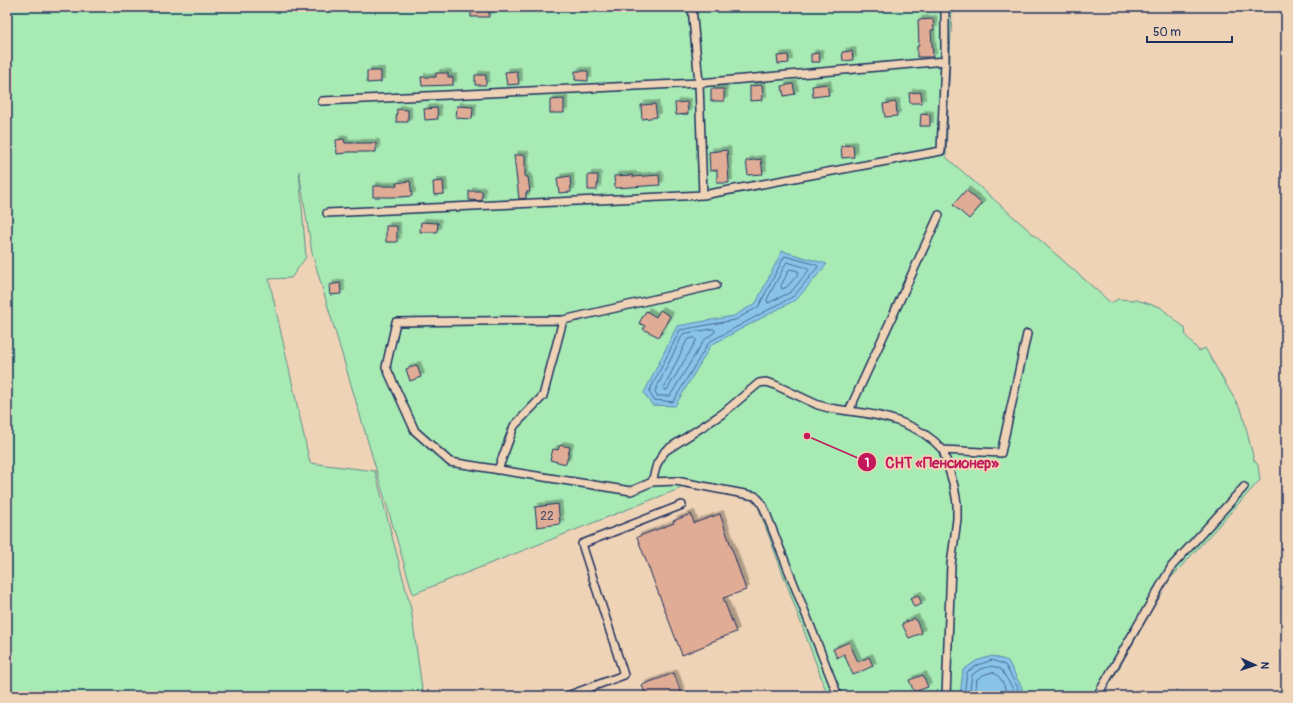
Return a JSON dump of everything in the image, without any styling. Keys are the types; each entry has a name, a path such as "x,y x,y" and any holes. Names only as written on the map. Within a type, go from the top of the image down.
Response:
{"lane":[{"path":"692,7 699,83 704,195"},
{"path":"328,213 704,195 941,151 945,61 945,7"},
{"path":"322,101 699,83 945,61"},
{"path":"849,411 939,215"},
{"path":"716,285 563,320 396,322 386,367 415,431 450,462 631,491 652,482 669,480 755,496 760,501 838,696"},
{"path":"498,470 514,426 543,396 563,320"},
{"path":"943,450 1001,453 1027,334"},
{"path":"652,482 657,464 665,451 722,414 759,383 766,382 818,405 884,416 903,422 935,442 943,450 954,486 957,503 957,519 951,565 946,696"},
{"path":"1097,696 1172,566 1244,487"},
{"path":"567,696 624,676 582,544 682,504"}],"green space":[{"path":"7,7 952,7 946,157 1111,303 1118,299 1136,300 1160,307 1185,328 1186,336 1199,351 1205,348 1242,412 1254,460 1258,465 1260,480 1169,580 1103,696 828,696 756,501 689,485 413,594 312,253 299,171 306,257 291,278 269,279 310,463 375,471 411,609 423,696 7,696"}],"water":[{"path":"782,251 827,264 797,299 711,345 675,406 652,405 644,393 677,326 734,316 756,303"},
{"path":"992,656 1008,661 1022,688 1021,696 960,696 963,670 976,661"}],"building":[{"path":"471,7 489,7 489,17 471,17"},
{"path":"933,19 934,30 931,30 933,57 917,57 917,46 919,46 918,20"},
{"path":"852,51 853,60 843,61 842,52"},
{"path":"819,53 820,62 811,62 811,54"},
{"path":"788,55 789,63 778,64 777,56"},
{"path":"367,71 381,71 381,82 367,83"},
{"path":"517,71 519,84 507,85 505,72"},
{"path":"575,71 588,71 588,81 575,80"},
{"path":"436,73 448,73 448,77 453,77 453,85 422,86 421,77 436,77"},
{"path":"475,75 486,75 486,85 475,85"},
{"path":"793,84 795,94 784,96 782,86"},
{"path":"827,84 829,95 813,97 812,86"},
{"path":"762,85 763,100 750,101 750,86"},
{"path":"711,89 724,89 724,101 711,101"},
{"path":"921,92 922,103 910,103 909,93"},
{"path":"564,99 564,113 550,113 550,100"},
{"path":"687,102 688,114 676,115 675,103"},
{"path":"896,102 897,116 885,117 883,104"},
{"path":"655,104 657,117 642,119 641,105"},
{"path":"457,106 473,107 472,119 456,118"},
{"path":"437,108 438,119 425,120 424,109"},
{"path":"397,109 408,110 408,122 396,122"},
{"path":"921,114 930,115 930,126 920,126"},
{"path":"344,139 345,143 376,143 376,152 346,152 337,154 336,140"},
{"path":"853,145 854,157 842,158 841,146"},
{"path":"727,150 729,183 717,183 717,170 710,171 709,152"},
{"path":"514,155 525,155 525,177 528,177 530,192 526,192 526,198 519,199"},
{"path":"761,159 763,174 748,175 746,161"},
{"path":"588,175 598,175 597,190 588,190"},
{"path":"633,175 633,177 659,175 660,185 615,188 614,176"},
{"path":"570,176 571,192 559,193 557,178"},
{"path":"410,181 412,196 373,197 373,186 397,186 396,183"},
{"path":"443,181 444,194 434,195 433,182"},
{"path":"966,190 982,204 969,219 953,205"},
{"path":"469,191 482,191 482,201 469,200"},
{"path":"421,222 438,223 437,232 420,232"},
{"path":"386,226 397,226 397,242 386,242"},
{"path":"340,283 341,294 330,295 329,285"},
{"path":"660,310 670,316 659,337 643,329 645,326 639,323 646,311 656,317"},
{"path":"417,365 421,377 410,381 406,369"},
{"path":"560,445 570,447 566,464 550,460 553,449 558,450"},
{"path":"558,504 560,524 537,527 535,507"},
{"path":"691,514 694,523 720,514 746,590 723,598 736,632 682,655 637,537 674,523 673,521"},
{"path":"918,595 922,604 914,607 910,598"},
{"path":"915,618 922,633 909,638 902,624"},
{"path":"849,642 858,662 869,657 873,666 853,675 844,654 837,658 833,649"},
{"path":"674,673 682,696 646,696 642,685"},
{"path":"923,675 928,687 914,692 909,680"}],"place":[{"name":"СНТ «Пенсионер»","path":"807,436"}]}
